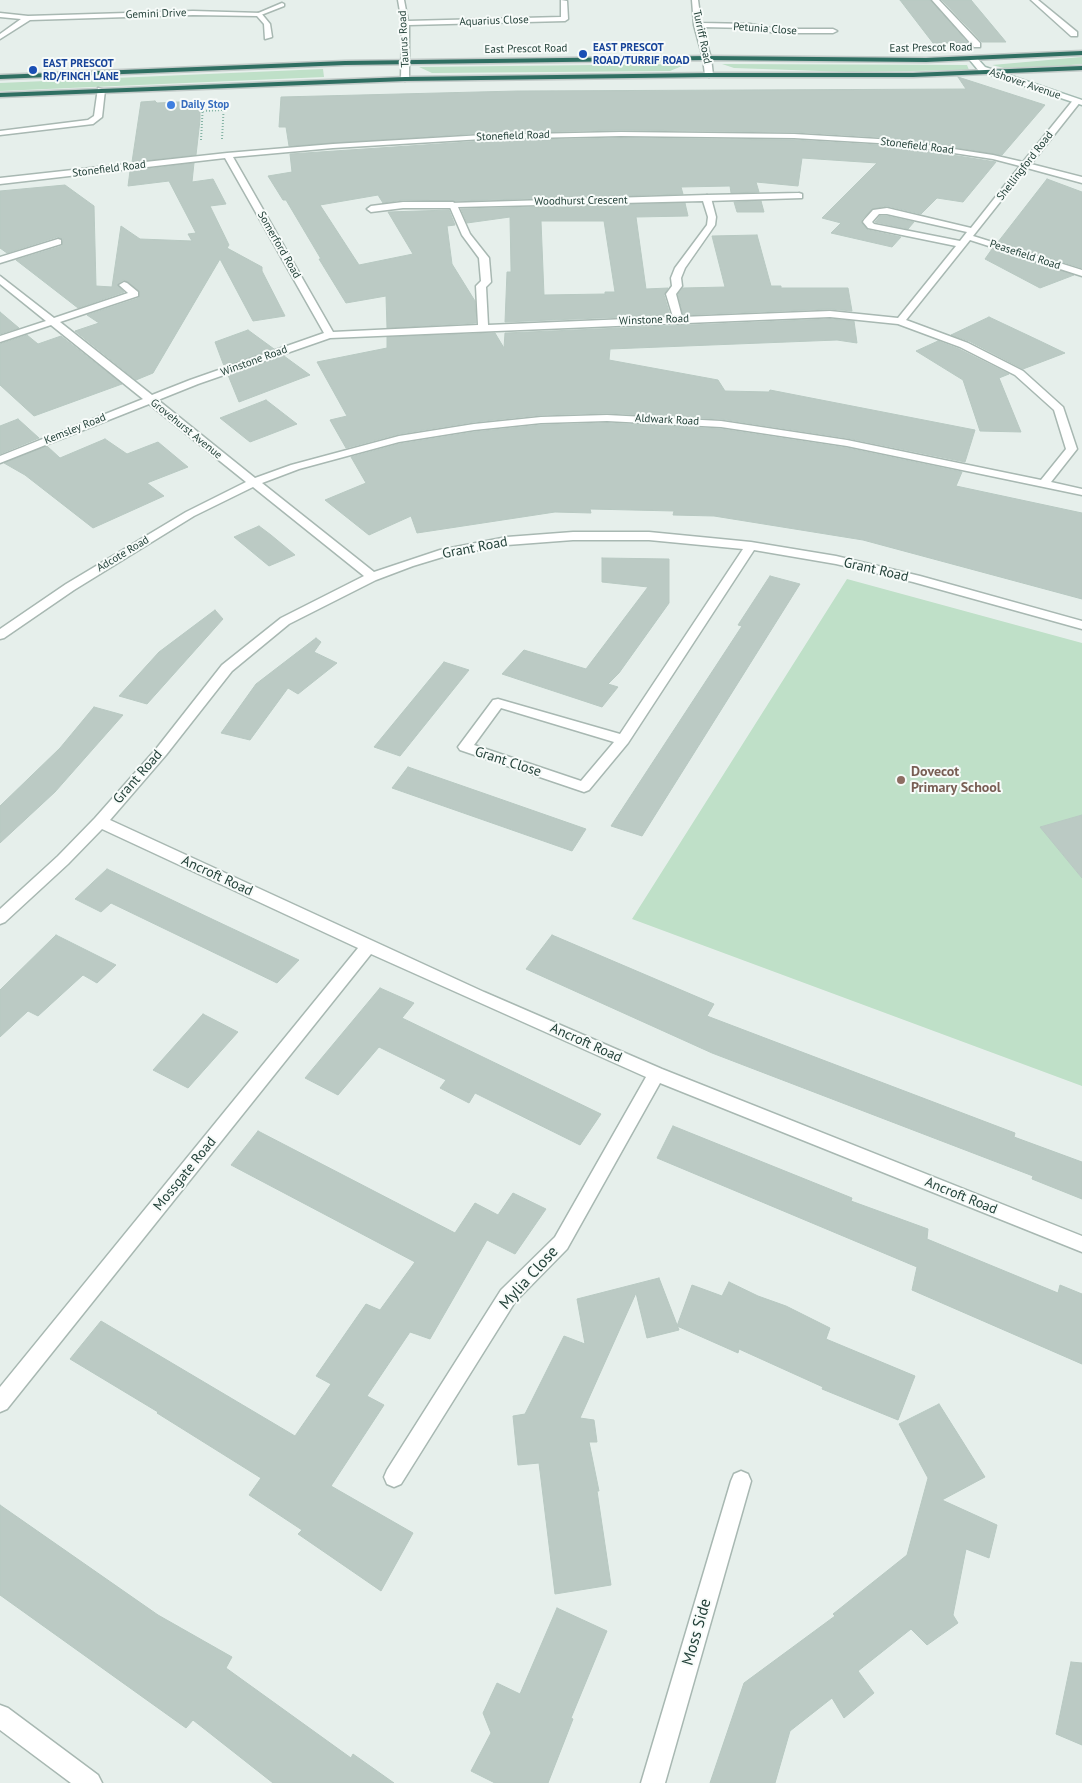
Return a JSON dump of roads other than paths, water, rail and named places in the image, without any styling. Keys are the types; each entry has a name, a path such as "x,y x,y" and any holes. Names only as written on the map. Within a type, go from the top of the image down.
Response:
{"highway":[{"name":"East Prescot Road","path":"0,77 241,66 406,62 708,58 973,59 1082,52"},
{"name":"East Prescot Road","path":"0,95 405,78 913,75 1082,68"}],"street":[{"name":"Taurus Road","path":"401,0 405,23 405,78"},
{"name":"Turriff Road","path":"695,0 698,25 708,58 709,75"},
{"path":"935,0 977,45"},
{"path":"1034,0 1074,34"},
{"name":"Aquarius Close","path":"405,23 565,19 564,1"},
{"path":"268,37 267,24 259,14 282,5"},
{"name":"Gemini Drive","path":"0,15 28,18 165,10 259,14"},
{"path":"0,37 28,18"},
{"name":"Petunia Close","path":"698,25 750,26 776,31 835,34 828,22"},
{"name":"Ashover Avenue","path":"973,59 982,69 1079,102"},
{"path":"0,133 90,122 98,117 101,90"},
{"name":"Shellingford Road","path":"900,321 1026,164 1079,102"},
{"name":"Stonefield Road","path":"0,181 199,158 334,146 474,137 699,134 818,137 895,142 958,150 1026,164 1082,180"},
{"name":"Somerford Road","path":"224,156 330,335"},
{"name":"Woodhurst Crescent","path":"371,209 390,206 799,196"},
{"path":"678,319 671,294 676,286 676,278 680,268 712,225 707,198"},
{"path":"453,205 466,235 484,258 486,282 481,286 482,327"},
{"path":"887,211 968,237 871,226 867,222 876,212 887,211"},
{"name":"Peasefield Road","path":"968,237 1082,273"},
{"path":"0,260 58,242"},
{"name":"Grovehurst Avenue","path":"0,279 372,578"},
{"path":"0,339 135,294 124,285"},
{"name":"Winstone Road","path":"150,400 314,339 330,335 678,319 830,314 872,317 900,321 964,345 1019,373 1059,410 1072,449 1044,484"},
{"name":"Kemsley Road","path":"0,460 150,400"},
{"name":"Aldwark Road","path":"252,482 328,457 426,434 512,422 606,418 688,421 774,430 847,443 1082,492"},
{"name":"Adcote Road","path":"0,635 70,586 190,514 252,482"},
{"name":"Grant Road","path":"0,918 63,860 100,822 161,752 227,668 285,622 372,578 409,563 444,553 475,546 539,538 649,536 751,546 821,558 884,572 1082,625"},
{"name":"Grant Close","path":"623,740 498,703 465,747 584,787 623,740 751,546"},
{"name":"Ancroft Road","path":"100,822 656,1074 1082,1244"},
{"name":"Mossgate Road","path":"0,1402 369,945"},
{"name":"Mylia Close","path":"394,1477 508,1296 561,1243 656,1074"},
{"name":"Moss Side","path":"653,1783 742,1481"},
{"path":"0,1716 90,1783"}],"place":[{"name":"EAST PRESCOT ROAD/TURRIF ROAD","path":"583,54"},
{"name":"EAST PRESCOT RD/FINCH LANE","path":"33,70"},
{"name":"Daily Stop","path":"171,105"},
{"name":"Dovecot Primary School","path":"901,780"}]}
